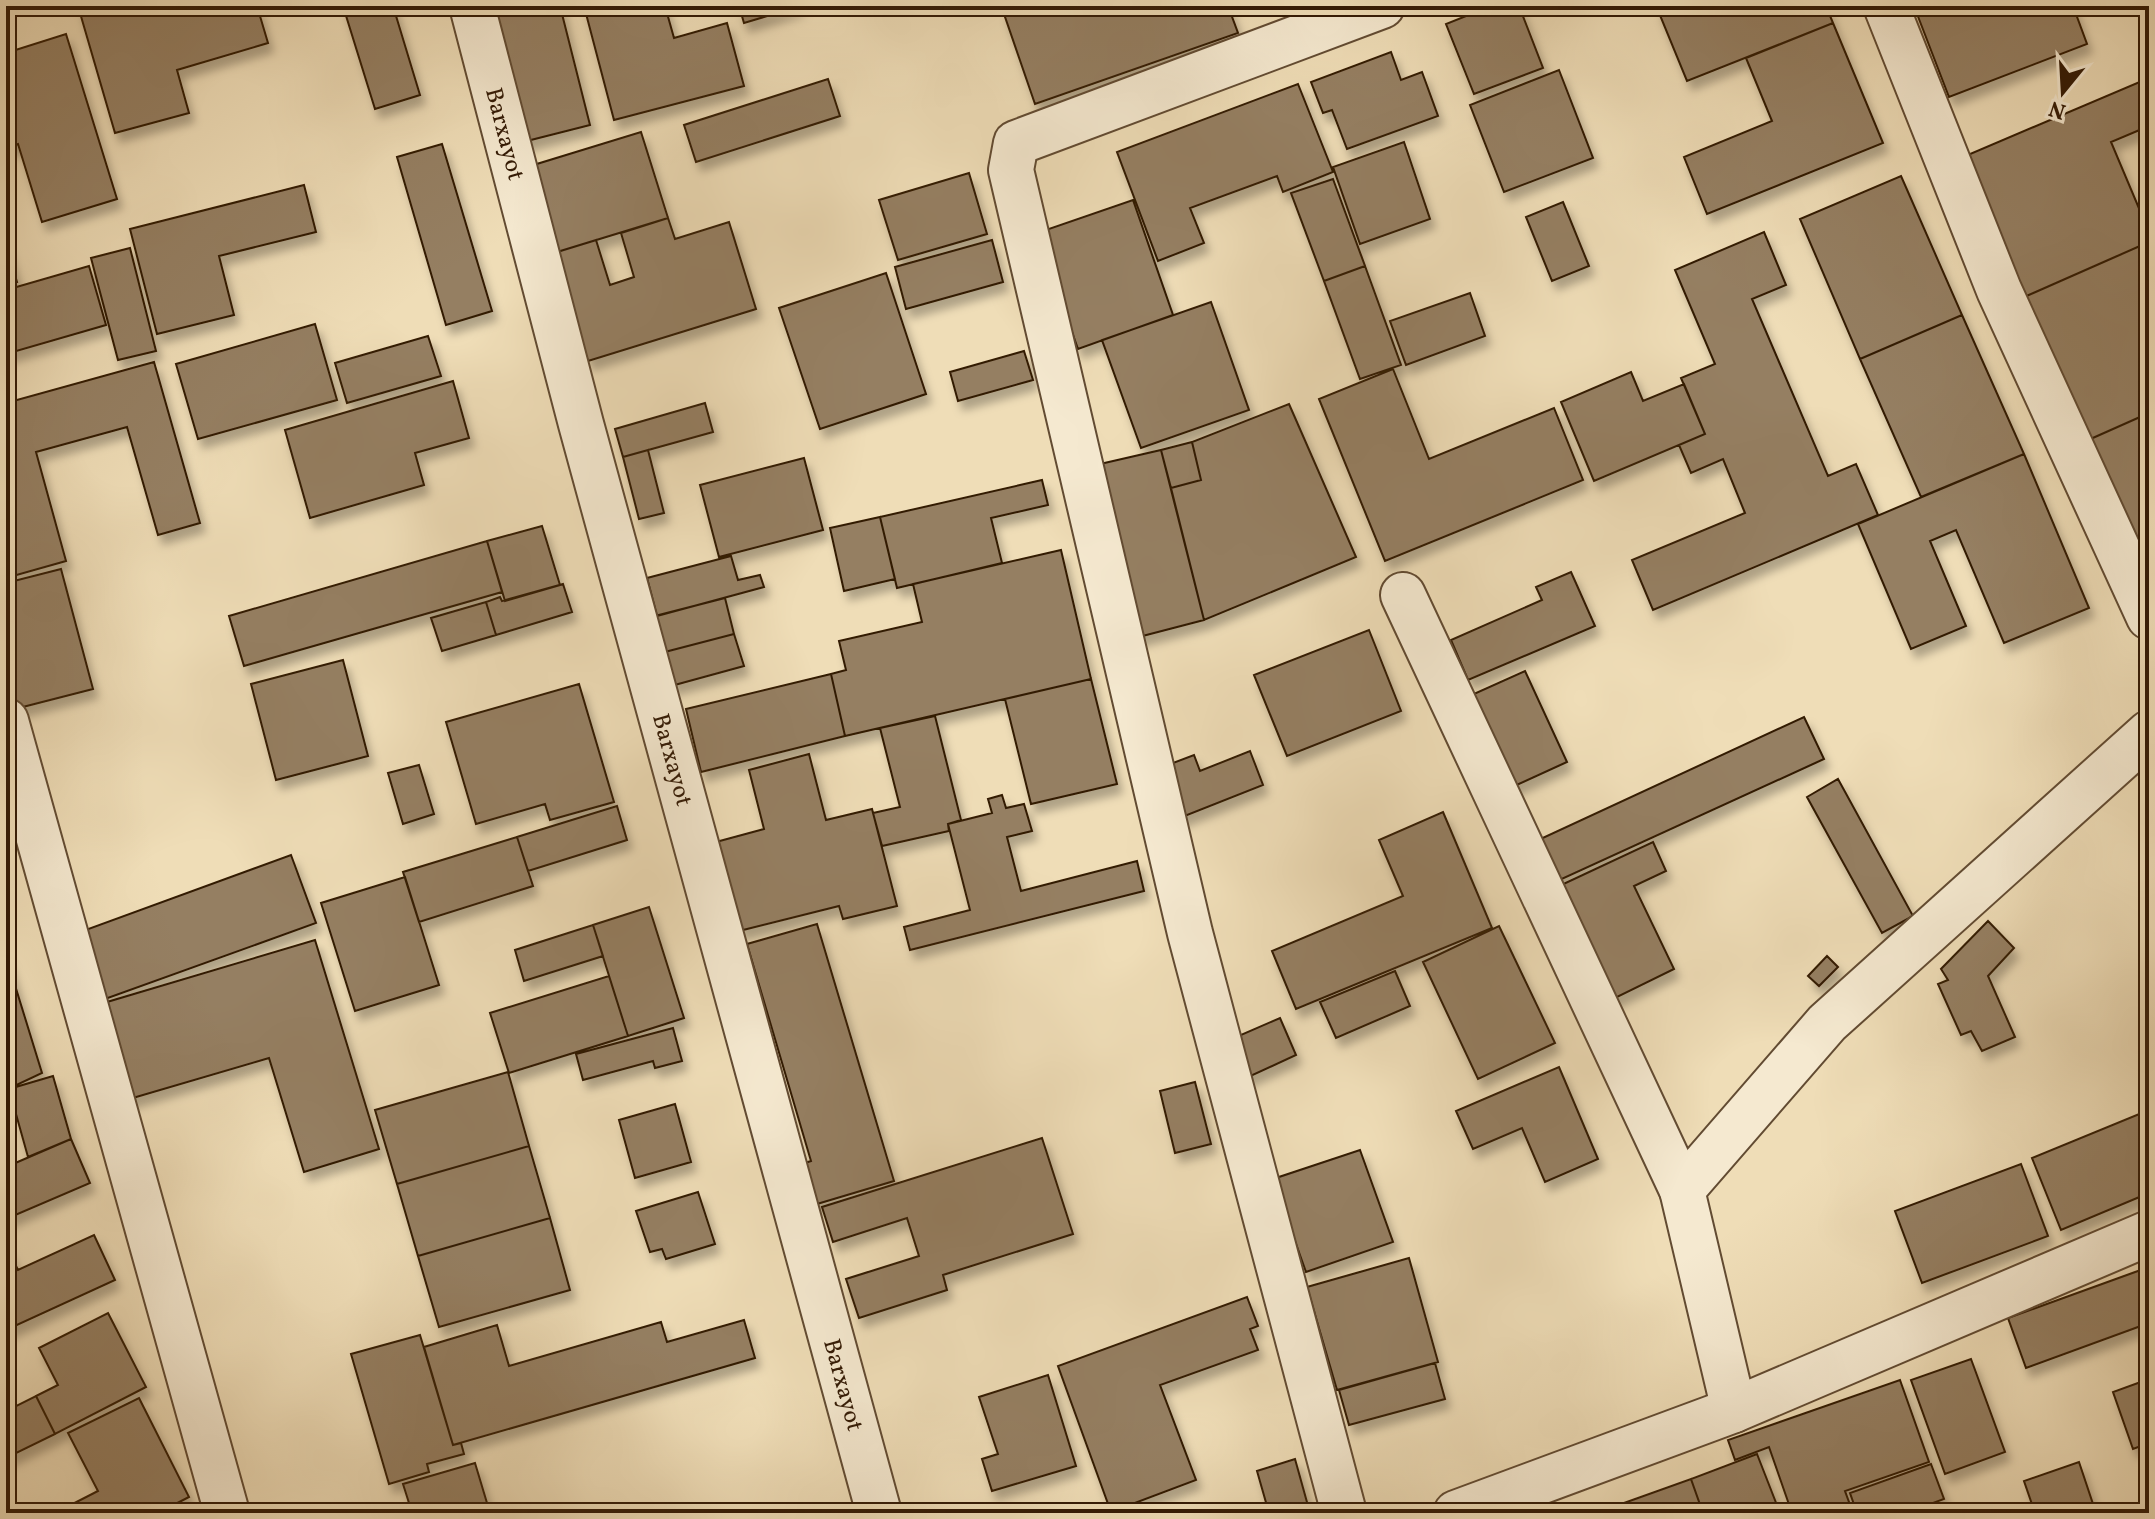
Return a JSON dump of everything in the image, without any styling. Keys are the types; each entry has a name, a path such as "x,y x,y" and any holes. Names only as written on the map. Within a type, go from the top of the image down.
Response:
{"street":[{"name":"Barxayot","path":"472,6 585,439 879,1513"},
{"path":"1344,1513 1190,933 1011,170 1016,143 1382,6"},
{"path":"1886,6 1999,290 2149,617"},
{"path":"1403,595 1682,1190 1734,1410"},
{"path":"6,721 227,1513"},
{"path":"1682,1190 1827,1023 2149,733"},
{"path":"1456,1513 1734,1410 2149,1233"}],"building":[{"path":"78,6 257,6 268,43 177,70 189,113 115,133"},
{"path":"343,6 393,6 420,95 375,109"},
{"path":"485,6 560,6 590,125 519,143"},
{"path":"584,6 665,6 674,38 727,23 744,86 614,120"},
{"path":"739,6 801,6 744,23"},
{"path":"1017,6 1228,6 1238,33 1035,104 1003,11"},
{"path":"1491,6 1519,6 1543,68 1474,94 1446,24"},
{"path":"1826,6 1833,23 1687,81 1657,8"},
{"path":"1914,6 2073,6 2087,44 1949,97"},
{"path":"1833,23 1883,143 1707,214 1684,157 1772,121 1746,58"},
{"path":"66,34 117,199 42,222 18,144 6,148 6,53"},
{"path":"1391,52 1401,80 1422,72 1438,116 1347,149 1332,110 1323,113 1311,82"},
{"path":"1559,70 1593,158 1504,192 1470,105"},
{"path":"2149,78 2149,126 2111,142 2149,232 2149,242 2022,298 1963,157"},
{"path":"828,79 840,116 696,162 684,125"},
{"path":"1298,84 1333,172 1283,192 1277,176 1190,208 1204,243 1158,261 1117,152"},
{"path":"641,132 668,218 554,253 527,167"},
{"path":"1404,142 1430,219 1360,244 1333,167"},
{"path":"442,144 492,311 446,325 397,157"},
{"path":"969,173 987,234 898,260 879,200"},
{"path":"1901,176 1962,315 1860,359 1800,219"},
{"path":"1333,179 1365,266 1324,281 1291,193"},
{"path":"304,185 316,232 219,256 234,315 157,334 130,229"},
{"path":"1133,200 1173,315 1078,349 1037,233"},
{"path":"1563,202 1589,266 1552,281 1526,217"},
{"path":"668,218 675,239 729,222 756,309 588,361 554,253 596,240 610,285 634,277 621,233"},
{"path":"1764,232 1786,285 1752,299 1828,476 1856,464 1878,515 1653,610 1632,560 1745,513 1723,459 1691,473 1679,445 1705,434 1681,378 1715,364 1675,270"},
{"path":"992,240 1003,282 906,309 895,267"},
{"path":"2149,242 2149,413 2086,441 2022,298"},
{"path":"6,244 17,282 6,285"},
{"path":"130,248 156,351 118,360 91,258"},
{"path":"89,266 106,325 6,354 6,290"},
{"path":"1365,266 1401,365 1360,379 1324,281"},
{"path":"886,273 926,394 820,429 779,308"},
{"path":"1470,293 1485,336 1406,365 1390,321"},
{"path":"1211,302 1249,410 1141,448 1102,340"},
{"path":"1962,315 2024,454 1921,497 1860,359"},
{"path":"315,324 337,400 198,439 176,364"},
{"path":"428,336 441,376 347,403 335,363"},
{"path":"1024,351 1033,380 958,401 950,372"},
{"path":"154,362 200,523 158,535 127,427 36,452 66,561 6,578 6,403"},
{"path":"1393,369 1429,459 1554,408 1583,480 1385,561 1319,399"},
{"path":"1631,372 1643,401 1684,384 1705,434 1594,481 1561,402"},
{"path":"453,381 469,438 415,453 424,485 310,518 285,430"},
{"path":"705,403 713,432 623,457 615,429"},
{"path":"1289,404 1356,557 1204,620 1171,488 1201,480 1192,442"},
{"path":"2149,413 2149,539 2132,547 2086,441"},
{"path":"1192,442 1201,480 1171,488 1161,450"},
{"path":"648,450 664,513 639,519 623,457"},
{"path":"1161,450 1204,620 1131,639 1087,467"},
{"path":"2024,454 2089,608 2004,643 1956,530 1930,541 1966,626 1911,649 1858,524"},
{"path":"804,458 823,530 719,557 700,485"},
{"path":"1042,480 1048,505 991,518 1002,563 897,588 880,517"},
{"path":"880,517 895,579 844,591 830,528"},
{"path":"542,526 560,585 505,601 487,541"},
{"path":"487,541 502,592 244,666 229,616"},
{"path":"1061,550 1091,679 845,736 831,674 846,670 839,641 922,622 913,584"},
{"path":"731,556 738,580 760,575 764,587 657,616 647,578"},
{"path":"61,569 93,689 11,710 6,693 6,583"},
{"path":"1571,572 1595,626 1468,680 1451,640 1542,600 1536,587"},
{"path":"563,584 572,612 496,635 486,602 500,597 502,601"},
{"path":"725,598 734,634 661,653 651,617"},
{"path":"486,602 496,635 442,651 431,618"},
{"path":"1369,630 1401,711 1287,756 1254,675"},
{"path":"734,634 744,666 671,686 661,653"},
{"path":"343,660 368,756 276,780 251,684"},
{"path":"1525,671 1567,762 1499,793 1456,702"},
{"path":"831,674 845,736 701,772 686,709"},
{"path":"1091,679 1117,784 1031,804 1005,699"},
{"path":"579,684 614,802 550,820 545,804 476,824 446,722"},
{"path":"935,716 961,820 948,824 949,831 882,846 873,813 900,807 880,728"},
{"path":"1804,717 1824,759 1553,883 1534,842"},
{"path":"1250,751 1263,785 1172,821 1152,771 1194,755 1200,771"},
{"path":"809,754 826,820 872,809 897,906 843,919 839,906 739,931 716,842 764,829 749,770"},
{"path":"419,765 434,814 403,824 388,773"},
{"path":"1838,779 1913,916 1882,933 1807,797"},
{"path":"1002,795 1006,808 1024,804 1032,831 1007,837 1021,891 1137,861 1144,891 910,950 904,927 970,910 948,824 992,813 988,799"},
{"path":"617,806 627,840 528,871 517,837"},
{"path":"1443,812 1492,928 1296,1009 1272,951 1403,896 1379,840"},
{"path":"517,837 533,886 419,922 403,872"},
{"path":"1653,842 1666,871 1634,886 1674,969 1611,1000 1557,887"},
{"path":"291,855 316,923 105,999 80,932"},
{"path":"405,877 439,985 355,1011 321,903"},
{"path":"649,907 684,1018 628,1036 593,925"},
{"path":"1988,921 2014,948 1988,976 2015,1037 1982,1051 1971,1031 1961,1035 1938,984 1948,980 1941,969"},
{"path":"817,924 894,1181 807,1207 795,1166 811,1161 747,944"},
{"path":"593,925 603,956 524,981 515,950"},
{"path":"1499,926 1555,1043 1478,1079 1423,962"},
{"path":"315,940 379,1149 304,1172 269,1058 126,1100 97,1005"},
{"path":"6,956 42,1073 6,1090"},
{"path":"1827,956 1838,967 1819,986 1808,976"},
{"path":"1395,971 1410,1006 1336,1038 1320,1002"},
{"path":"609,976 628,1036 509,1073 490,1013"},
{"path":"1280,1018 1296,1055 1244,1079 1227,1041"},
{"path":"673,1028 682,1061 655,1068 653,1061 583,1080 576,1054"},
{"path":"1559,1067 1598,1159 1545,1182 1522,1128 1473,1149 1456,1111"},
{"path":"508,1072 529,1146 397,1184 375,1110"},
{"path":"53,1076 71,1139 28,1157 9,1089"},
{"path":"1195,1082 1211,1144 1175,1153 1160,1091"},
{"path":"675,1104 691,1162 635,1178 619,1120"},
{"path":"2149,1110 2149,1193 2061,1230 2032,1158"},
{"path":"1042,1138 1073,1234 943,1275 947,1290 859,1318 846,1279 919,1256 907,1218 833,1242 822,1207"},
{"path":"71,1139 90,1183 6,1219 6,1167"},
{"path":"529,1146 550,1218 418,1256 397,1184"},
{"path":"1360,1150 1393,1242 1306,1272 1273,1179"},
{"path":"2021,1164 2048,1236 1922,1283 1895,1211"},
{"path":"698,1192 715,1244 666,1259 662,1249 650,1252 636,1211"},
{"path":"550,1218 570,1290 439,1327 418,1256"},
{"path":"94,1235 115,1280 6,1330 6,1246 18,1270"},
{"path":"1409,1258 1438,1362 1337,1390 1307,1287"},
{"path":"2149,1267 2149,1323 2026,1368 2008,1318"},
{"path":"1247,1297 1258,1326 1250,1329 1258,1350 1160,1385 1196,1480 1111,1512 1058,1366"},
{"path":"108,1313 146,1387 55,1434 36,1396 58,1385 39,1348"},
{"path":"744,1320 755,1358 453,1445 424,1347 497,1325 509,1366 661,1322 667,1342"},
{"path":"420,1335 453,1445 461,1443 464,1454 427,1464 429,1472 389,1484 351,1354"},
{"path":"1971,1359 2005,1452 1945,1474 1911,1380"},
{"path":"1435,1363 1445,1399 1349,1425 1339,1390"},
{"path":"1048,1375 1076,1466 992,1491 982,1459 998,1454 979,1397"},
{"path":"2149,1379 2149,1443 2133,1449 2113,1392"},
{"path":"1900,1380 1929,1462 1845,1491 1853,1513 1792,1513 1769,1447 1735,1460 1728,1440"},
{"path":"36,1396 55,1434 6,1458 6,1411"},
{"path":"139,1398 189,1497 158,1513 55,1513 98,1491 68,1433"},
{"path":"1757,1454 1780,1513 1703,1513 1691,1479"},
{"path":"1295,1459 1310,1513 1269,1513 1257,1471"},
{"path":"2079,1462 2096,1513 2035,1513 2024,1481"},
{"path":"475,1463 490,1513 375,1513 409,1503 403,1484"},
{"path":"1931,1464 1944,1499 1906,1513 1857,1513 1850,1493"},
{"path":"1691,1479 1703,1513 1596,1513"}]}
